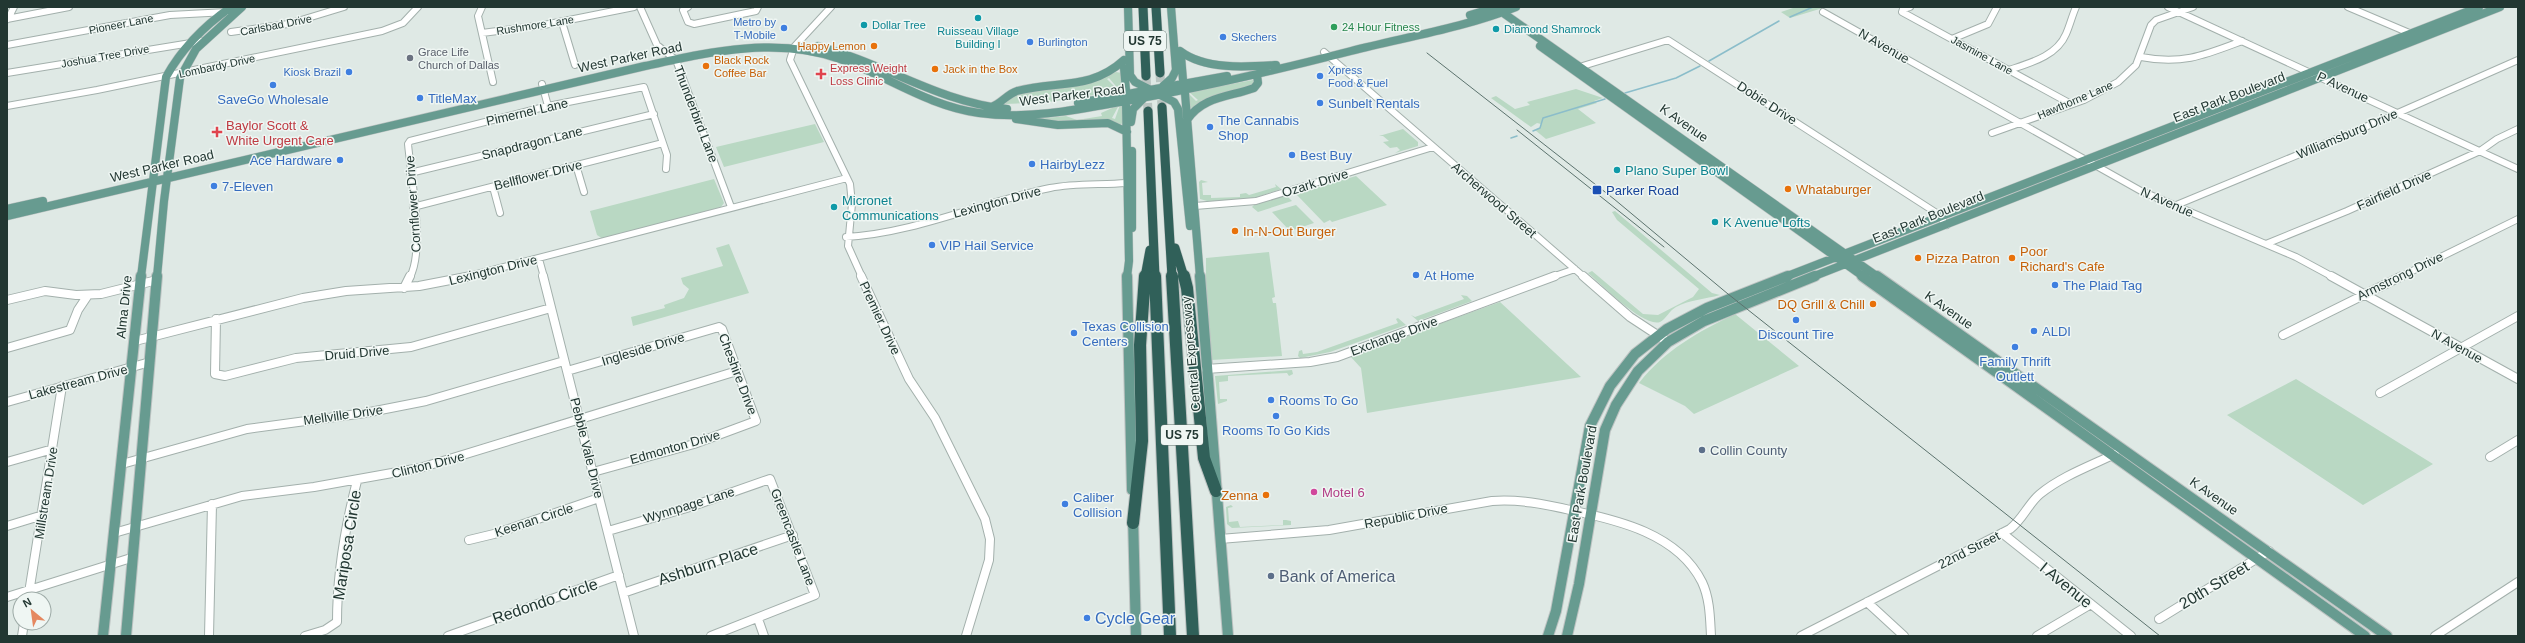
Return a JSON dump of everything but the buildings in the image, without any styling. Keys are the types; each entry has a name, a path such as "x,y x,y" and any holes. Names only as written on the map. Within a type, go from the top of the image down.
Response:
{"highway":[{"name":"US 75","path":"1143,7 1146,76"},
{"name":"US 75","path":"1156,7 1160,72"},
{"name":"Central Expressway","path":"1162,108 1193,636"},
{"name":"US 75","path":"1148,111 1170,636"},
{"path":"1170,234 1187,288 1202,444 1207,471 1216,491"},
{"path":"1133,523 1142,444 1142,281 1153,238"}],"main road":[{"name":"Alma Drive","path":"103,636 140,284 166,77 178,56 189,42 224,12 242,7"},
{"path":"1123,7 1126,90"},
{"path":"1128,7 1130,75 1134,81 1174,103 1178,111 1192,255 1198,259"},
{"path":"1136,636 1127,280 1133,208 1131,116 1136,105 1173,77 1176,70 1171,7"},
{"path":"1177,7 1183,80"},
{"path":"1254,73 1276,65 1386,40 1494,9 1516,7"},
{"name":"East Park Boulevard","path":"1567,636 1579,584 1605,430 1626,386 1644,364 1668,342 1704,321 2094,165 2419,37 2500,7"},
{"path":"2476,8 2484,13"},
{"name":"East Park Boulevard","path":"1548,636 1556,611 1590,426 1601,398 1616,375 1632,356 1657,335 1695,313 2476,8"},
{"name":"Alma Drive","path":"126,636 131,558 162,225 181,73 191,55 233,9"},
{"name":"K Avenue","path":"1494,9 1580,66 1845,255 1971,342 2386,636"},
{"name":"K Avenue","path":"1494,9 1572,69 2365,636"},
{"name":"West Parker Road","path":"542,87 666,56 732,48 796,45 834,50 927,91 958,102 991,111"},
{"name":"West Parker Road","path":"796,45 832,56 919,96 949,107 991,111 1048,113 1254,73"},
{"name":"West Parker Road","path":"7,209 42,204 167,176 356,132 446,108 732,48"},
{"path":"1180,51 1185,57 1198,62 1260,66 1276,65"},
{"path":"1254,73 1327,54"},
{"path":"991,111 1000,104 1006,96 1016,91 1097,79 1112,73 1124,60"},
{"path":"875,75 883,71"},
{"path":"1187,120 1194,109 1204,103 1254,88 1258,83 1254,73"},
{"path":"1134,81 1151,83 1173,77"},
{"path":"919,96 927,91"},
{"name":"Central Expressway","path":"1184,93 1195,206 1206,369 1228,636"},
{"path":"1136,105 1157,100 1174,103"},
{"path":"1622,104 1629,101"},
{"path":"1126,103 1126,183 1129,262"},
{"path":"991,111 1054,125 1108,123 1127,132"},
{"path":"160,123 176,120"},
{"path":"1668,138 1677,136"},
{"path":"1730,182 1739,179"},
{"name":"West Parker Road","path":"7,216 42,204"},
{"path":"147,229 162,225"},
{"path":"1781,279 1791,286"},
{"path":"1961,347 1971,342"},
{"path":"2020,389 2030,384"},
{"path":"1590,426 1605,430"}],"street":[{"path":"8,19 14,7"},
{"path":"8,19 69,7"},
{"name":"Carlsbad Drive","path":"231,32 245,32 321,16 344,7"},
{"name":"Lombardy Drive","path":"7,106 166,77 389,29 409,19 418,7"},
{"path":"482,7 477,13 493,82"},
{"name":"Rushmore Lane","path":"482,33 562,22 634,7"},
{"name":"Thunderbird Lane","path":"640,7 653,42 666,56 676,60 731,207"},
{"path":"688,7 683,10 688,22 694,24 752,12 758,7"},
{"path":"831,7 796,45 790,57 852,190 854,206 846,237"},
{"name":"Jasmine Lane","path":"1910,7 1902,12 2071,104"},
{"path":"1952,39 1988,24 1997,7"},
{"path":"2009,70 2045,56 2060,45 2065,37 2076,7"},
{"name":"P Avenue","path":"2168,7 2518,168"},
{"name":"Hawthorne Lane","path":"1992,133 2071,104 2114,84 2132,71 2141,57 2146,32 2151,24 2193,7"},
{"path":"2348,7 2419,37"},
{"name":"Pioneer Lane","path":"7,46 170,15 224,12"},
{"name":"N Avenue","path":"1823,12 2094,165 2174,206 2296,257 2518,379"},
{"path":"562,22 575,65"},
{"name":"Dobie Drive","path":"1572,69 1668,40 1941,217 1947,224"},
{"name":"Joshua Tree Drive","path":"7,73 189,42 203,41"},
{"path":"2141,57 2168,62 2184,62 2242,41"},
{"name":"Archerwood Street","path":"1327,54 1630,317 1668,342"},
{"name":"Williamsburg Drive","path":"2174,206 2398,113 2518,60"},
{"path":"542,87 548,106"},
{"name":"Pimernel Lane","path":"410,141 548,106 644,87 654,114"},
{"path":"654,114 668,162 666,168"},
{"name":"Snapdragon Lane","path":"410,173 654,114"},
{"name":"Fairfield Drive","path":"2266,244 2318,221 2347,211 2480,151 2497,139 2518,129"},
{"name":"Cornflower Drive","path":"404,288 417,258 408,144 410,141"},
{"name":"Bellflower Drive","path":"413,207 663,143"},
{"name":"Ozark Drive","path":"1195,206 1236,204 1261,200 1433,147"},
{"path":"576,166 584,192"},
{"name":"Lexington Drive","path":"135,341 279,302 323,294 404,288 454,281 731,207 847,178"},
{"name":"Lexington Drive","path":"846,237 865,236 900,229 1051,188 1126,183"},
{"path":"493,187 500,213"},
{"name":"Armstrong Drive","path":"2283,335 2518,219"},
{"name":"Premier Drive","path":"846,237 851,255 909,380 935,418 988,528 990,548 989,560 966,636"},
{"name":"Pebble Vale Drive","path":"539,259 634,636"},
{"name":"Exchange Drive","path":"1206,369 1310,362 1337,357 1575,269"},
{"path":"7,300 45,291 88,295 157,280"},
{"path":"7,348 70,330 78,310 88,295"},
{"name":"Druid Drive","path":"216,319 215,374 225,376 296,358 411,347 551,308"},
{"path":"2380,393 2518,316"},
{"name":"Cheshire Drive","path":"719,327 722,329 756,421"},
{"name":"Ingleside Drive","path":"567,371 719,327"},
{"name":"Mellville Drive","path":"122,464 247,429 365,413 426,401 564,361"},
{"name":"Lakestream Drive","path":"7,402 150,362"},
{"name":"Clinton Drive","path":"114,533 242,496 357,480 420,468 737,371"},
{"name":"Millstream Drive","path":"29,590 43,515 62,386"},
{"name":"Edmonton Drive","path":"593,472 694,444 756,421"},
{"path":"2490,457 2518,440"},
{"path":"7,462 53,449"},
{"name":"22nd Street","path":"1802,636 2002,533 2018,523 2035,499 2045,490 2124,450"},
{"name":"Wynnpage Lane","path":"608,530 690,507 770,479"},
{"name":"Greencastle Lane","path":"758,619 815,595 770,479"},
{"name":"Mariposa Circle","path":"305,636 325,630 337,622 337,589 350,509 357,480"},
{"name":"Keenan Circle","path":"469,540 494,534 599,498"},
{"name":"Republic Drive","path":"1220,539 1342,528 1503,500 1534,501 1590,513 1636,526 1668,543 1680,554 1702,581 1707,592 1712,622 1711,636"},
{"path":"209,636 212,504"},
{"path":"7,526 43,515"},
{"name":"I Avenue","path":"2002,533 2131,636"},
{"name":"Ashburn Place","path":"623,593 793,535"},
{"name":"20th Street","path":"2159,619 2269,552"},
{"path":"7,597 131,558"},
{"name":"Redondo Circle","path":"448,636 619,575"},
{"path":"2435,636 2518,582"},
{"path":"1867,602 1904,636"},
{"path":"2037,636 2091,604"},
{"path":"711,636 758,619 764,636"}],"green space":[{"path":"1796,7 1826,7 1790,18 1781,12"},
{"path":"1116,72 1122,73 1122,91 1120,91 1109,78 1107,79 1119,91 1049,102 1005,104 1012,95 1095,81"},
{"path":"1253,80 1255,81 1254,86 1207,100 1192,108 1188,107 1188,93 1196,101 1198,100 1189,92"},
{"path":"1576,89 1603,98 1594,101 1597,103 1578,109 1596,123 1546,139 1535,130 1540,128 1541,124 1537,123 1531,127 1491,98 1496,96 1515,109 1530,105 1527,102"},
{"path":"1119,105 1112,118 1115,119 1120,105 1123,105 1123,123 1119,125 1111,120 1078,123 1028,120 1066,116 1077,120 1102,116 1101,113"},
{"path":"815,124 824,142 724,167 716,147"},
{"path":"1403,129 1418,142 1418,146 1395,153 1400,150 1397,147 1390,148 1383,142 1389,141 1383,136 1379,136"},
{"path":"1356,176 1387,205 1332,222 1330,220 1324,223 1296,194"},
{"path":"714,179 724,203 721,207 603,239 597,235 590,211"},
{"path":"1201,180 1208,182 1202,183 1203,195 1211,195 1211,198 1240,197 1240,194 1246,193 1249,195 1276,187 1275,184 1281,189 1248,200 1205,203 1207,201 1200,199 1199,182"},
{"path":"1284,196 1288,197 1292,201 1258,212 1252,207 1254,205"},
{"path":"1296,205 1314,223 1290,231 1272,212"},
{"path":"1615,211 1712,293 1720,295 1681,305 1674,309 1660,322 1653,322 1644,318 1623,304 1588,273 1592,271 1643,314 1658,315 1693,297 1699,289 1617,220 1612,212"},
{"path":"729,244 749,293 633,326 631,317 665,308 664,305 684,298 689,289 683,284 681,278 723,266 716,248"},
{"path":"1269,252 1275,297 1272,298 1273,303 1276,303 1282,356 1211,360 1206,298 1206,258"},
{"path":"1461,295 1467,296 1472,301 1418,321 1411,315 1415,317 1464,299"},
{"path":"1500,302 1581,377 1367,413 1361,368 1350,356"},
{"path":"1735,314 1799,366 1694,414 1685,406 1639,383 1649,371 1671,351 1695,335"},
{"path":"1398,318 1406,325 1330,352 1300,358 1298,356 1299,351 1302,350 1303,354 1317,352 1398,323 1396,319"},
{"path":"1292,370 1293,374 1289,376 1287,373 1228,376 1228,381 1219,382 1220,399 1227,399 1227,401 1218,404 1215,376"},
{"path":"2296,379 2433,464 2363,505 2227,415"},
{"path":"1231,505 1233,507 1228,508 1229,522 1238,521 1240,527 1283,525 1283,520 1291,521 1291,525 1232,528 1227,524 1226,507"}],"waterway":[{"path":"1790,17 1813,7"},
{"path":"1709,61 1779,21"},
{"path":"1625,93 1676,78 1700,66"},
{"path":"1533,131 1540,128 1543,118 1605,99"},
{"path":"1511,138 1517,136"}],"tunnel":[{"path":"1160,73 1162,107"},
{"path":"1146,76 1148,111"}],"tram line":[{"path":"1427,53 1614,199 1728,294 2160,636"},
{"path":"1517,130 1664,247"}],"place":[{"name":"Ruisseau Village Building I","path":"978,18"},
{"name":"Dollar Tree","path":"864,25"},
{"name":"24 Hour Fitness","path":"1334,27"},
{"name":"Metro by T-Mobile","path":"784,28"},
{"name":"Diamond Shamrock","path":"1496,29"},
{"name":"Skechers","path":"1223,37"},
{"name":"Burlington","path":"1030,42"},
{"name":"Happy Lemon","path":"874,46"},
{"name":"Grace Life Church of Dallas","path":"410,58"},
{"name":"Black Rock Coffee Bar","path":"706,66"},
{"name":"Jack in the Box","path":"935,69"},
{"name":"Kiosk Brazil","path":"349,72"},
{"name":"Express Weight Loss Clinic","path":"821,74"},
{"name":"Xpress Food & Fuel","path":"1320,76"},
{"name":"SaveGo Wholesale","path":"273,85"},
{"name":"TitleMax","path":"420,98"},
{"name":"Sunbelt Rentals","path":"1320,103"},
{"name":"The Cannabis Shop","path":"1210,127"},
{"name":"Baylor Scott & White Urgent Care","path":"217,132"},
{"name":"Best Buy","path":"1292,155"},
{"name":"Ace Hardware","path":"340,160"},
{"name":"HairbyLezz","path":"1032,164"},
{"name":"Plano Super Bowl","path":"1617,170"},
{"name":"7-Eleven","path":"214,186"},
{"name":"Whataburger","path":"1788,189"},
{"name":"Parker Road","path":"1597,190"},
{"name":"Micronet Communications","path":"834,207"},
{"name":"K Avenue Lofts","path":"1715,222"},
{"name":"In-N-Out Burger","path":"1235,231"},
{"name":"VIP Hail Service","path":"932,245"},
{"name":"Pizza Patron","path":"1918,258"},
{"name":"Poor Richard's Cafe","path":"2012,258"},
{"name":"At Home","path":"1416,275"},
{"name":"The Plaid Tag","path":"2055,285"},
{"name":"DQ Grill & Chill","path":"1873,304"},
{"name":"Discount Tire","path":"1796,320"},
{"name":"ALDI","path":"2034,331"},
{"name":"Texas Collision Centers","path":"1074,333"},
{"name":"Family Thrift Outlett","path":"2015,347"},
{"name":"Rooms To Go","path":"1271,400"},
{"name":"Rooms To Go Kids","path":"1276,416"},
{"name":"Collin County","path":"1702,450"},
{"name":"Motel 6","path":"1314,492"},
{"name":"Zenna","path":"1266,495"},
{"name":"Caliber Collision","path":"1065,504"},
{"name":"Bank of America","path":"1271,576"},
{"name":"Cycle Gear","path":"1087,618"}]}
